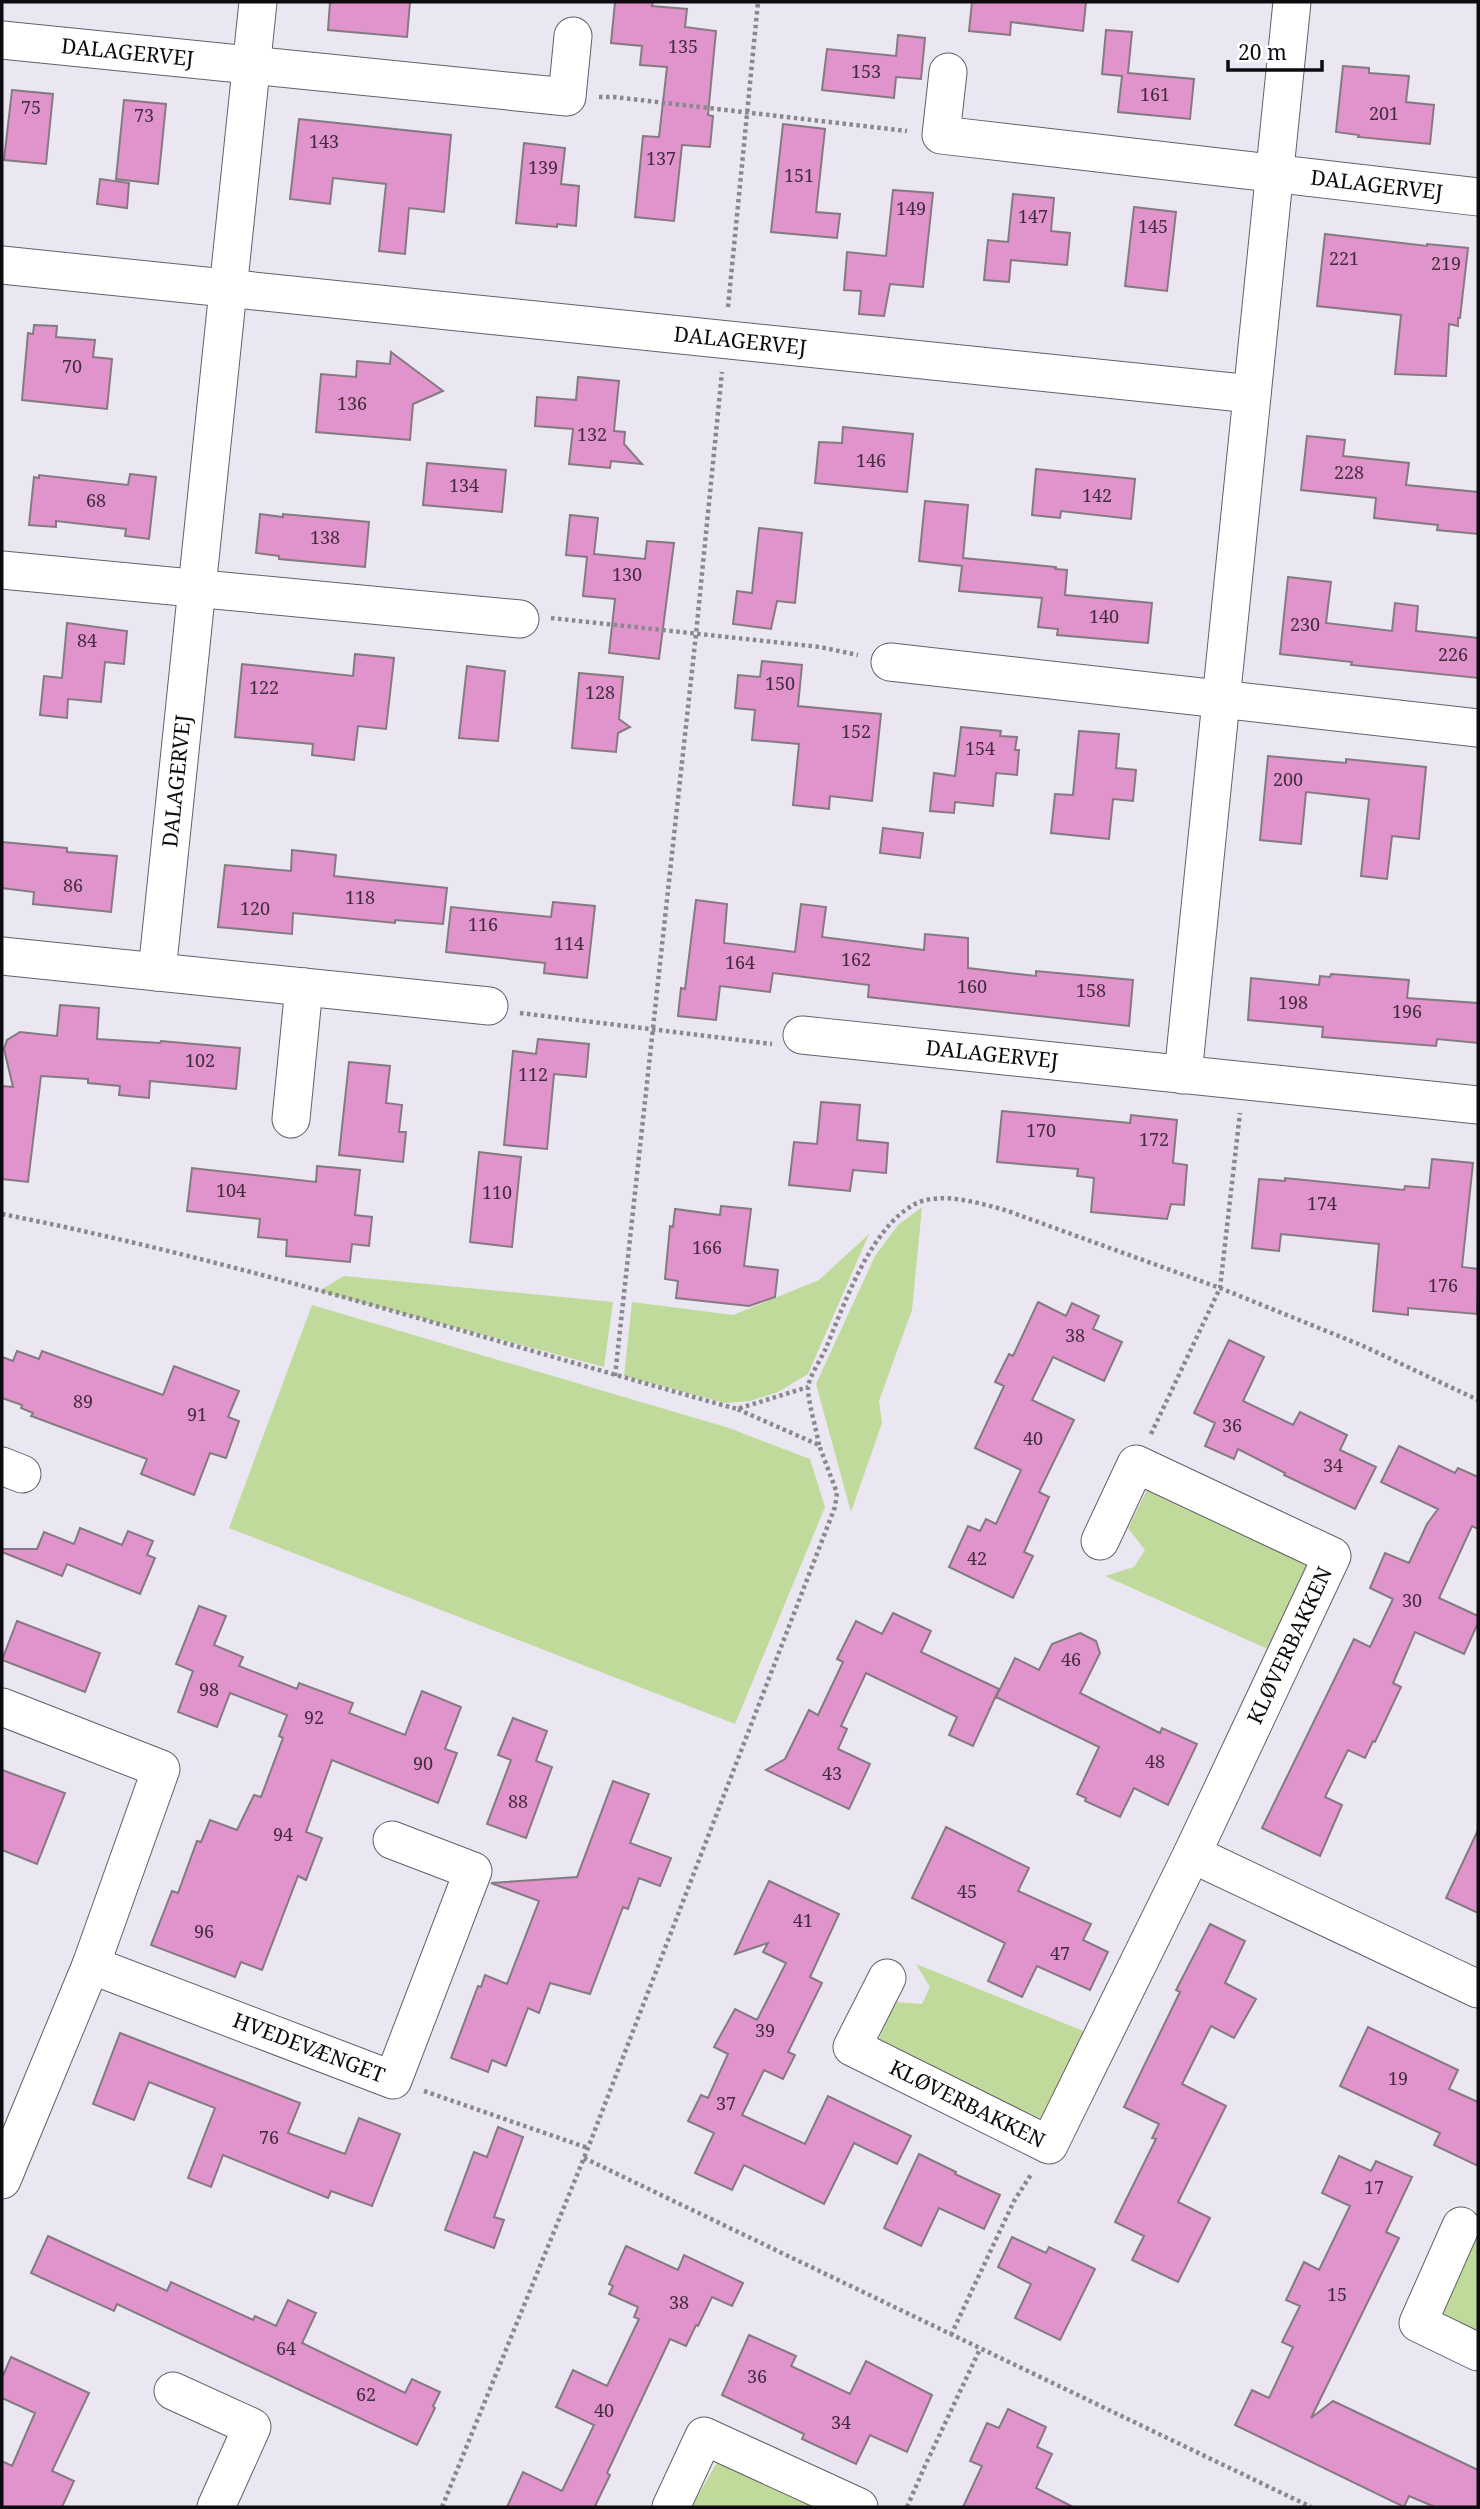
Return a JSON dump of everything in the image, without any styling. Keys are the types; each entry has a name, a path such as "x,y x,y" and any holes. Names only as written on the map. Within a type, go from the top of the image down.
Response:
{"street":[{"name":"DALAGERVEJ","path":"157,972 258,2"},
{"path":"1182,1075 1292,2"},
{"path":"567,97 573,36"},
{"name":"DALAGERVEJ","path":"2,40 567,97"},
{"path":"941,135 948,72"},
{"name":"DALAGERVEJ","path":"941,135 1478,197"},
{"name":"DALAGERVEJ","path":"2,265 1252,394"},
{"path":"2,570 520,619"},
{"path":"890,662 1478,727"},
{"path":"2,956 489,1006"},
{"path":"291,1119 304,987"},
{"name":"DALAGERVEJ","path":"802,1035 1478,1105"},
{"path":"1100,1541 1136,1464"},
{"name":"KLØVERBAKKEN","path":"887,1978 852,2047 1049,2145 1192,1854 1332,1556 1136,1464"},
{"path":"2,1706 161,1769 91,1965 2,2180"},
{"name":"HVEDEVÆNGET","path":"91,1965 393,2080 473,1871 392,1840"},
{"path":"1192,1854 1478,1989"},
{"path":"1461,2226 1418,2323 1478,2352"},
{"path":"173,2391 252,2427 216,2507"},
{"path":"671,2507 704,2436 859,2507"}],"path":[{"path":"615,1376 696,634 758,2"},
{"path":"567,97 614,97 941,135"},
{"path":"520,619 564,618 820,646 890,662"},
{"path":"489,1006 524,1014 781,1045 802,1035"},
{"path":"1136,1464 1220,1288 1244,1081"},
{"path":"442,2507 588,2148 835,1507 837,1493 819,1445 808,1387 872,1250 887,1229 917,1203 946,1198 1004,1210 1220,1288 1361,1346 1478,1400"},
{"path":"2,1214 299,1285 737,1409 819,1445"},
{"path":"737,1409 808,1387"},
{"path":"393,2080 588,2148"},
{"path":"951,2335 1014,2201 1049,2145"},
{"path":"584,2158 1311,2507"},
{"path":"908,2507 981,2349"}],"green space":[{"path":"922,1207 912,1310 879,1401 882,1423 851,1512 816,1384 875,1256 898,1225"},
{"path":"869,1234 808,1374 778,1392 750,1401 725,1403 624,1376 632,1302 733,1315 819,1280"},
{"path":"344,1276 613,1302 604,1367 319,1291"},
{"path":"312,1305 729,1428 810,1459 825,1507 735,1724 229,1528"},
{"path":"1147,1490 1308,1566 1272,1651 1105,1576 1134,1567 1145,1550 1128,1528"},
{"path":"916,1964 1086,2032 1042,2119 877,2043 895,2002 922,2004 930,1987"},
{"path":"1478,2232 1478,2338 1440,2321"},
{"path":"719,2459 818,2507 697,2507 693,2504"}],"building":[{"path":"330,2 410,2 407,37 328,30"},
{"path":"615,2 653,2 652,6 687,9 685,27 716,31 708,115 713,116 710,147 682,145 674,221 635,217 643,136 659,137 667,67 640,65 642,46 611,43"},
{"path":"972,2 1086,2 1083,31 1011,22 1010,35 969,31"},
{"path":"1106,30 1132,32 1128,73 1194,79 1190,119 1118,112 1122,76 1102,74"},
{"path":"898,35 925,38 921,79 896,77 894,98 822,90 827,49 896,56"},
{"path":"1343,66 1369,68 1369,73 1409,76 1406,102 1434,105 1430,144 1358,137 1359,135 1336,132"},
{"path":"12,90 53,94 46,164 4,160"},
{"path":"124,100 166,104 158,184 116,179"},
{"path":"299,119 451,135 444,212 409,208 405,254 379,251 386,184 333,178 330,204 290,199"},
{"path":"783,124 825,129 816,212 840,214 837,238 771,232"},
{"path":"524,143 565,148 561,184 579,186 576,226 516,223"},
{"path":"100,179 129,183 127,208 97,204"},
{"path":"893,190 933,193 923,287 890,284 884,316 859,314 861,291 844,290 847,252 886,256"},
{"path":"1013,194 1054,198 1051,231 1070,233 1067,265 1011,260 1009,282 984,280 988,240 1008,242"},
{"path":"1134,207 1176,212 1167,291 1125,286"},
{"path":"1325,234 1468,248 1458,326 1449,324 1446,376 1395,374 1401,315 1317,306"},
{"path":"34,325 57,326 56,337 95,340 93,357 112,359 107,409 22,400 28,333 33,334"},
{"path":"391,352 443,391 413,404 410,440 316,432 321,374 356,377 357,361 390,364"},
{"path":"578,377 619,381 614,431 625,432 624,444 642,464 611,461 610,468 569,464 573,429 535,426 537,397 576,400"},
{"path":"843,427 913,434 907,492 815,483 819,442 842,443"},
{"path":"1307,436 1345,440 1343,456 1409,463 1406,485 1478,492 1478,534 1437,530 1438,525 1374,518 1376,498 1301,490"},
{"path":"427,463 506,470 502,512 423,505"},
{"path":"1036,469 1135,479 1131,519 1061,511 1060,518 1032,515"},
{"path":"130,474 156,477 149,539 125,536 126,529 56,521 56,527 29,525 34,477 39,478 39,475 128,485"},
{"path":"925,501 968,505 963,558 1056,567 1055,569 1067,570 1065,595 1152,603 1148,643 1057,635 1058,629 1038,627 1042,598 959,591 962,566 919,561"},
{"path":"260,514 369,522 365,567 279,559 279,556 256,553"},
{"path":"570,515 598,518 594,554 645,559 647,541 674,543 659,659 609,653 615,599 583,596 587,557 566,555"},
{"path":"759,528 802,533 795,603 777,601 771,629 733,624 737,591 752,593"},
{"path":"1288,577 1331,582 1326,623 1392,631 1395,603 1418,606 1416,631 1478,638 1478,678 1351,665 1352,662 1280,654"},
{"path":"67,623 127,631 124,664 105,662 101,702 68,699 67,718 40,715 44,676 62,678"},
{"path":"355,654 394,658 386,729 358,726 354,760 312,755 313,744 235,737 242,664 353,676"},
{"path":"762,661 802,665 798,706 881,714 872,801 830,796 829,809 793,805 799,744 752,740 755,710 735,708 738,675 760,677"},
{"path":"467,666 505,671 498,741 459,738"},
{"path":"579,673 623,677 619,719 630,727 618,733 616,752 572,748"},
{"path":"961,727 1001,731 1000,736 1017,737 1017,775 996,773 993,806 955,802 954,813 930,811 934,773 955,776"},
{"path":"1079,731 1119,734 1116,768 1136,770 1133,801 1113,799 1109,839 1051,833 1055,794 1073,795"},
{"path":"1268,756 1346,763 1346,759 1426,767 1419,839 1392,836 1387,879 1361,876 1369,799 1306,792 1301,844 1260,840"},
{"path":"883,828 923,833 920,858 880,853"},
{"path":"2,842 117,856 111,912 33,904 34,892 2,888"},
{"path":"292,850 336,855 334,876 447,888 443,924 395,920 395,923 293,913 292,934 218,927 225,865 291,871"},
{"path":"696,900 727,904 724,943 795,952 801,904 826,907 822,937 924,950 925,934 968,938 968,968 1036,976 1036,971 1133,980 1129,1026 868,997 869,985 773,973 770,992 720,986 716,1020 678,1016 681,988 685,989"},
{"path":"553,902 595,906 587,978 544,973 545,963 446,952 451,907 551,917"},
{"path":"1331,974 1409,980 1407,998 1478,1003 1478,1043 1437,1039 1436,1046 1322,1037 1323,1027 1248,1020 1251,978 1319,985 1320,976 1330,977"},
{"path":"60,1005 99,1008 97,1039 240,1048 236,1089 150,1081 149,1098 119,1095 120,1086 88,1083 88,1079 41,1076 28,1182 2,1179 2,1086 13,1087 4,1049 7,1040 20,1032 57,1036"},
{"path":"538,1039 589,1044 586,1077 554,1074 547,1149 504,1145 513,1051 536,1054"},
{"path":"349,1062 390,1066 386,1103 402,1105 399,1132 406,1132 403,1162 339,1155"},
{"path":"821,1102 860,1105 857,1140 888,1143 886,1173 853,1170 850,1191 789,1185 794,1142 817,1144"},
{"path":"1002,1111 1130,1123 1131,1115 1177,1120 1173,1163 1187,1165 1184,1205 1171,1204 1167,1219 1091,1212 1094,1178 1077,1176 1078,1169 997,1162"},
{"path":"479,1152 521,1157 512,1247 470,1242"},
{"path":"1432,1159 1473,1163 1462,1267 1478,1269 1477,1314 1408,1308 1408,1315 1373,1311 1379,1244 1281,1234 1279,1251 1252,1248 1259,1179 1285,1181 1285,1178 1404,1190 1405,1186 1429,1188"},
{"path":"317,1166 360,1170 355,1215 372,1217 369,1246 352,1244 350,1262 286,1256 287,1240 258,1237 260,1219 187,1211 192,1168 316,1182"},
{"path":"721,1206 751,1209 744,1266 778,1270 775,1297 749,1306 676,1298 678,1281 665,1279 670,1226 673,1227 675,1209 720,1215"},
{"path":"1038,1302 1066,1316 1072,1303 1099,1316 1093,1329 1122,1342 1104,1381 1053,1357 1032,1400 1074,1420 1039,1492 1049,1497 1024,1552 1033,1556 1013,1598 949,1567 968,1526 980,1531 986,1519 996,1524 1021,1470 975,1448 1004,1386 995,1382 1009,1354 1013,1356"},
{"path":"1229,1340 1264,1357 1243,1401 1293,1425 1300,1412 1347,1435 1340,1450 1376,1467 1355,1509 1284,1475 1285,1473 1238,1449 1234,1459 1205,1446 1215,1423 1194,1413"},
{"path":"17,1351 39,1359 42,1351 163,1395 174,1366 239,1391 228,1417 239,1421 226,1458 210,1453 194,1495 141,1474 147,1459 31,1416 33,1413 21,1408 22,1405 2,1398 2,1357 13,1361"},
{"path":"1399,1446 1455,1473 1458,1468 1478,1477 1478,1529 1472,1526 1439,1598 1478,1616 1478,1623 1464,1654 1415,1632 1393,1683 1401,1687 1375,1742 1373,1741 1365,1758 1348,1750 1325,1797 1342,1805 1320,1856 1262,1828 1354,1639 1370,1647 1393,1599 1370,1588 1385,1553 1409,1563 1427,1524 1438,1509 1381,1482"},
{"path":"80,1528 122,1545 128,1531 153,1541 147,1555 155,1558 140,1594 67,1564 62,1576 2,1552 2,1549 37,1549 44,1532 74,1544"},
{"path":"199,1606 226,1616 214,1645 243,1657 239,1666 297,1689 299,1683 353,1703 349,1713 405,1735 422,1691 461,1707 445,1749 457,1753 438,1803 332,1760 306,1832 322,1838 306,1880 298,1876 262,1970 241,1962 235,1977 151,1945 172,1891 178,1893 197,1841 201,1842 210,1820 237,1830 254,1795 261,1797 283,1738 279,1736 287,1715 230,1693 217,1727 178,1712 193,1671 176,1664"},
{"path":"893,1613 931,1631 921,1652 999,1689 973,1746 949,1735 957,1717 866,1673 841,1726 847,1729 838,1749 870,1764 849,1809 766,1770 785,1759 809,1710 818,1715 843,1662 837,1659 856,1621 882,1634"},
{"path":"17,1621 100,1653 85,1692 2,1660"},
{"path":"1080,1633 1096,1641 1100,1653 1080,1693 1160,1733 1162,1728 1197,1744 1168,1805 1134,1788 1120,1817 1085,1801 1086,1798 1077,1794 1099,1747 996,1697 1015,1658 1039,1670 1052,1644"},
{"path":"513,1718 547,1731 536,1761 552,1767 526,1838 487,1824 511,1760 498,1755"},
{"path":"2,1770 65,1793 37,1864 2,1850"},
{"path":"613,1781 649,1794 630,1843 671,1858 660,1886 639,1878 628,1909 623,1907 590,1994 550,1983 539,2013 528,2008 506,2066 492,2060 488,2072 451,2058 478,1986 481,1987 485,1975 507,1984 539,1901 491,1883 577,1877"},
{"path":"946,1827 1029,1868 1018,1891 1091,1924 1083,1940 1108,1952 1090,1990 1037,1966 1022,1997 988,1981 1005,1943 912,1898"},
{"path":"1478,1830 1478,1913 1446,1898"},
{"path":"769,1881 839,1914 810,1977 822,1983 788,2052 795,2055 783,2079 764,2070 742,2115 805,2144 828,2096 911,2136 897,2164 854,2143 824,2204 744,2165 732,2190 695,2173 714,2133 688,2121 701,2095 708,2098 728,2054 714,2047 735,2009 757,2020 786,1963 763,1952 768,1943 735,1954"},
{"path":"1210,1924 1245,1941 1225,1983 1256,1999 1234,2038 1211,2026 1182,2084 1226,2106 1178,2202 1210,2218 1178,2282 1132,2260 1144,2236 1115,2222 1156,2139 1152,2138 1159,2124 1124,2107 1180,1992 1176,1990"},
{"path":"1368,2027 1458,2070 1449,2089 1478,2102 1478,2166 1434,2145 1440,2133 1340,2086"},
{"path":"120,2033 300,2103 288,2133 345,2154 359,2118 400,2134 372,2206 331,2191 328,2198 223,2155 211,2187 188,2178 215,2108 149,2082 134,2120 93,2104"},
{"path":"498,2127 523,2137 494,2217 504,2220 494,2248 445,2230 474,2152 487,2157"},
{"path":"919,2154 1000,2195 984,2229 939,2208 921,2246 884,2228"},
{"path":"1339,2156 1371,2171 1376,2161 1412,2177 1386,2232 1399,2238 1311,2418 1333,2401 1478,2470 1478,2507 1435,2507 1409,2496 1404,2507 1235,2425 1252,2390 1269,2398 1293,2347 1282,2342 1300,2306 1286,2300 1304,2262 1319,2270 1350,2206 1322,2193"},
{"path":"48,2236 167,2291 171,2282 253,2320 255,2316 276,2326 288,2300 316,2313 302,2343 405,2393 412,2379 440,2392 417,2445 117,2304 114,2311 31,2273"},
{"path":"1012,2237 1046,2253 1049,2247 1095,2269 1060,2340 1015,2318 1031,2284 998,2267"},
{"path":"626,2246 678,2270 684,2255 743,2283 732,2306 712,2297 686,2346 670,2339 607,2473 610,2475 595,2506 598,2507 507,2507 523,2472 562,2491 594,2425 556,2407 573,2370 607,2386 639,2319 634,2317 638,2307 609,2294 613,2286 609,2284"},
{"path":"749,2335 796,2356 791,2366 850,2394 866,2361 932,2395 907,2452 870,2435 856,2464 802,2439 804,2434 722,2395"},
{"path":"11,2357 89,2393 52,2471 74,2481 62,2507 2,2507 2,2461 12,2466 35,2413 2,2398 2,2378"},
{"path":"1008,2409 1046,2427 1037,2447 1052,2454 1036,2488 1073,2507 963,2507 982,2466 970,2461 987,2423 999,2428"}]}
